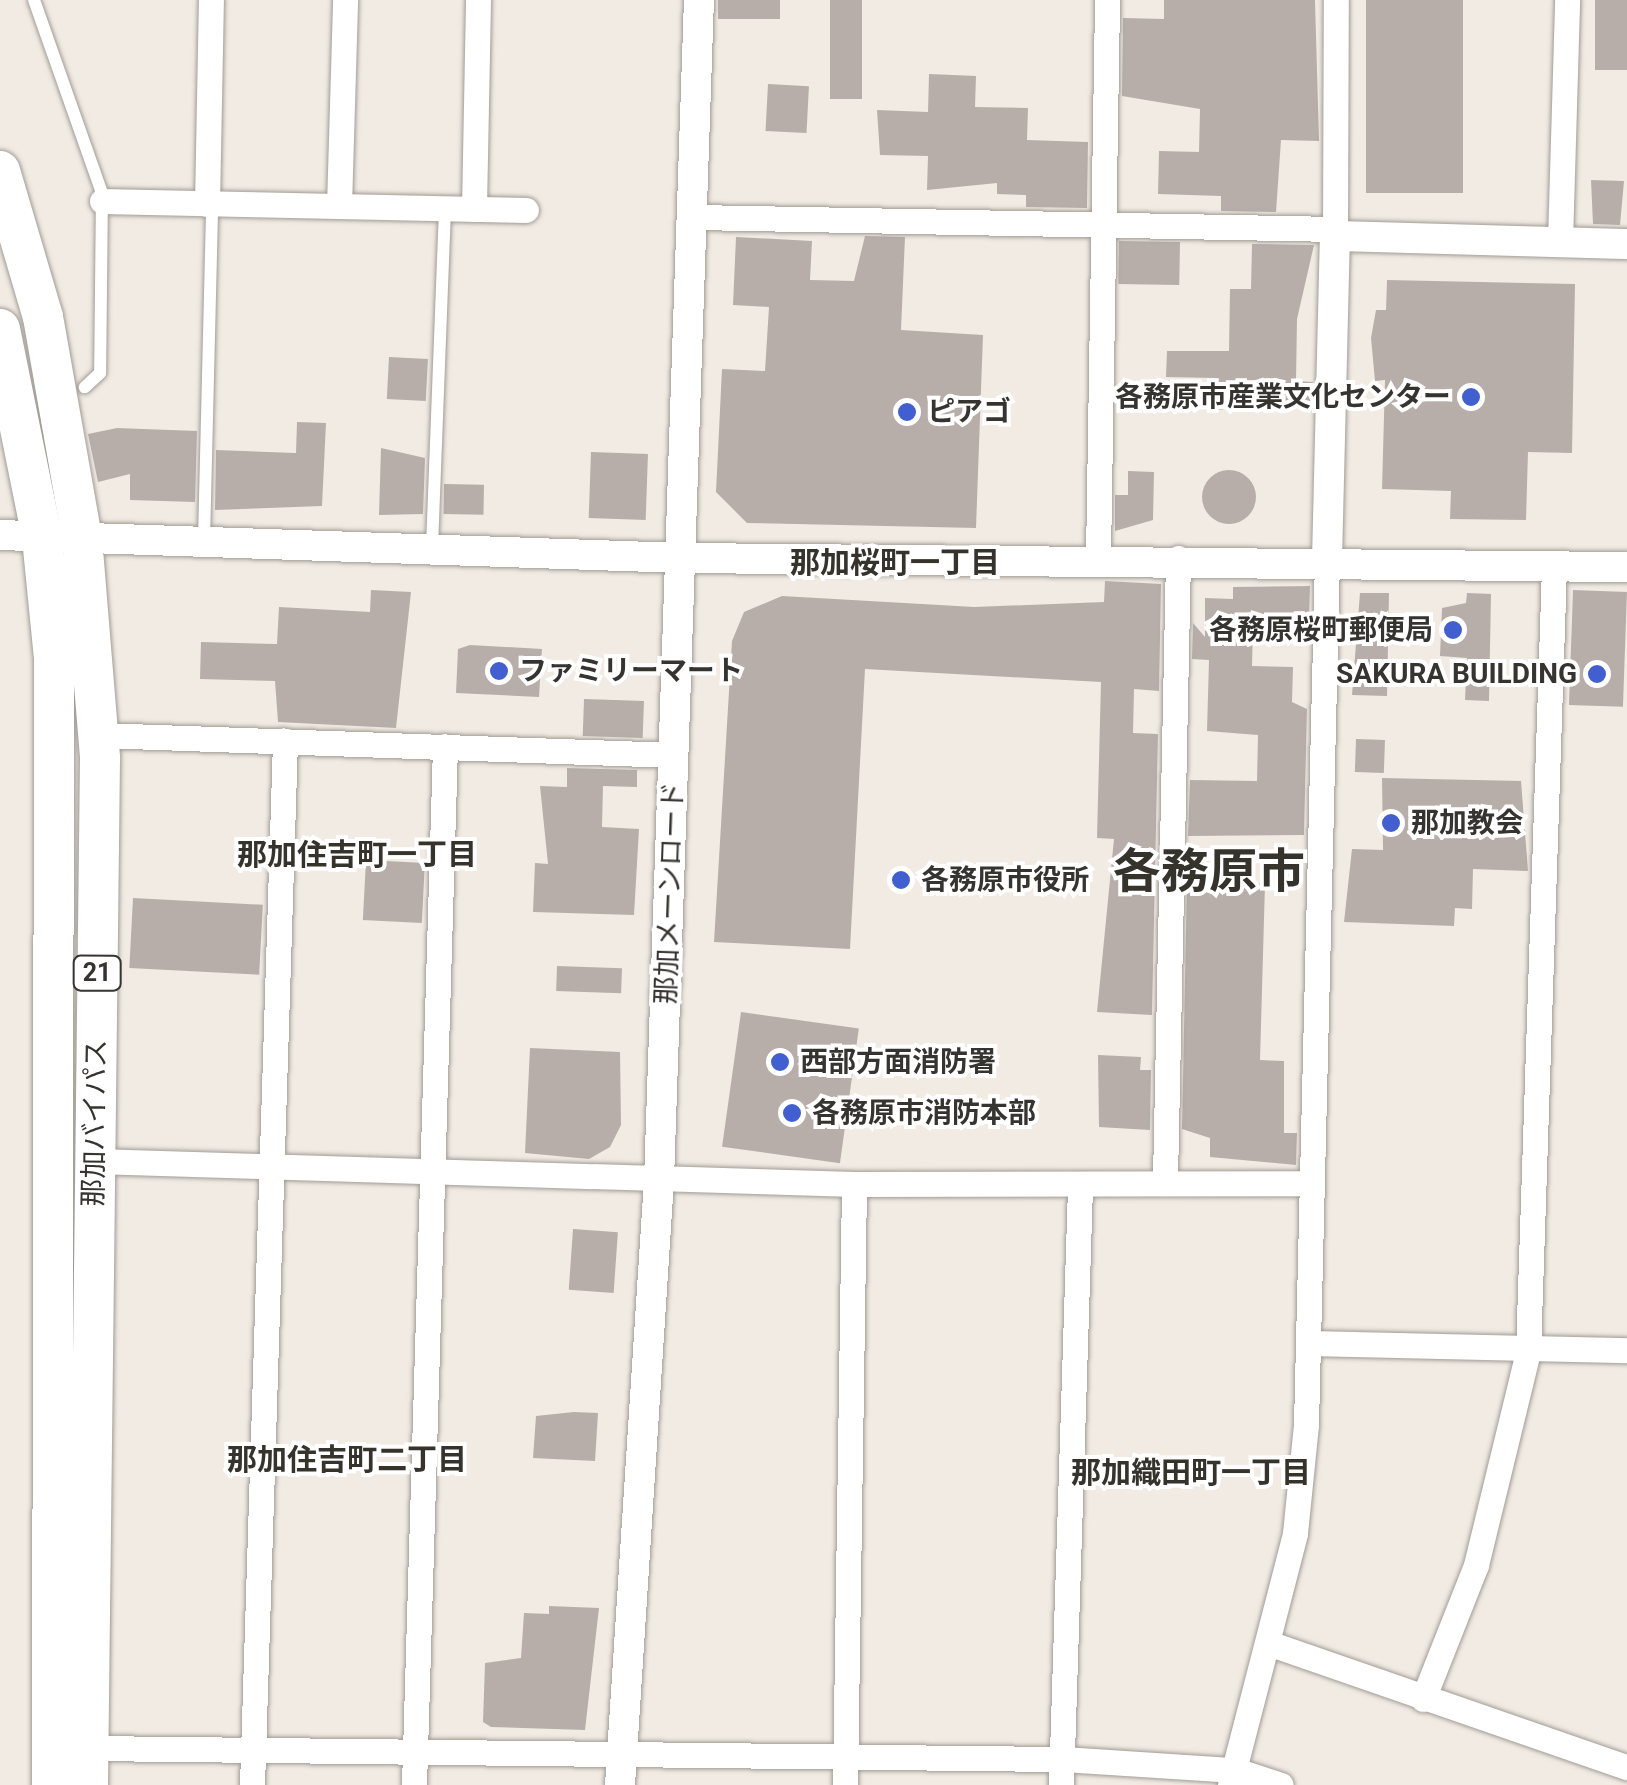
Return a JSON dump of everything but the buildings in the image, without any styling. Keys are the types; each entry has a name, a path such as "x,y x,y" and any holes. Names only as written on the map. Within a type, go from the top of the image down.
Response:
{"highway":[{"name":"那加バイパス","path":"0,171 42,316 82,538 99,735 88,1767"},
{"name":"那加バイパス","path":"0,329 42,538 54,658 60,1115 52,1785"}],"street":[{"path":"209,204 211,0"},
{"path":"339,206 345,0"},
{"path":"474,209 478,0"},
{"name":"那加メーンロード","path":"620,1785 659,1180 699,0"},
{"path":"1098,556 1107,0"},
{"path":"1233,1778 1272,1644 1296,1532 1310,1343 1336,0"},
{"path":"1560,242 1567,0"},
{"path":"102,201 526,210"},
{"path":"694,217 1627,244"},
{"path":"0,536 683,558 1098,556 1627,568"},
{"path":"1165,1178 1178,558"},
{"path":"1423,1700 1476,1565 1528,1351 1554,566"},
{"path":"99,735 675,755"},
{"path":"252,1785 285,741"},
{"path":"414,1785 446,746"},
{"path":"95,1160 854,1184 1080,1188 1103,1177 1312,1183"},
{"path":"845,1785 854,1184"},
{"path":"1062,1772 1080,1188"},
{"path":"1310,1343 1528,1351 1627,1350"},
{"path":"1272,1644 1423,1700 1627,1767"},
{"path":"88,1767 252,1749 845,1753 1062,1772 1233,1778 1281,1785"}],"lane":[{"path":"34,0 102,201 100,374 85,387"},
{"path":"204,540 209,204"},
{"path":"432,547 445,208"}],"place":[{"name":"各務原市産業文化センター","path":"1471,397"},
{"name":"ピアゴ","path":"907,412"},
{"name":"各務原桜町郵便局","path":"1453,630"},
{"name":"ファミリーマート","path":"499,671"},
{"name":"SAKURA BUILDING","path":"1597,674"},
{"name":"那加教会","path":"1391,823"},
{"name":"各務原市役所","path":"901,880"},
{"name":"西部方面消防署","path":"780,1062"},
{"name":"各務原市消防本部","path":"792,1113"}],"district":[{"name":"那加桜町一丁目","path":"895,563"},
{"name":"那加住吉町一丁目","path":"357,855"},
{"name":"各務原市","path":"1209,872"},
{"name":"那加住吉町二丁目","path":"347,1460"},
{"name":"那加織田町一丁目","path":"1191,1473"}]}
